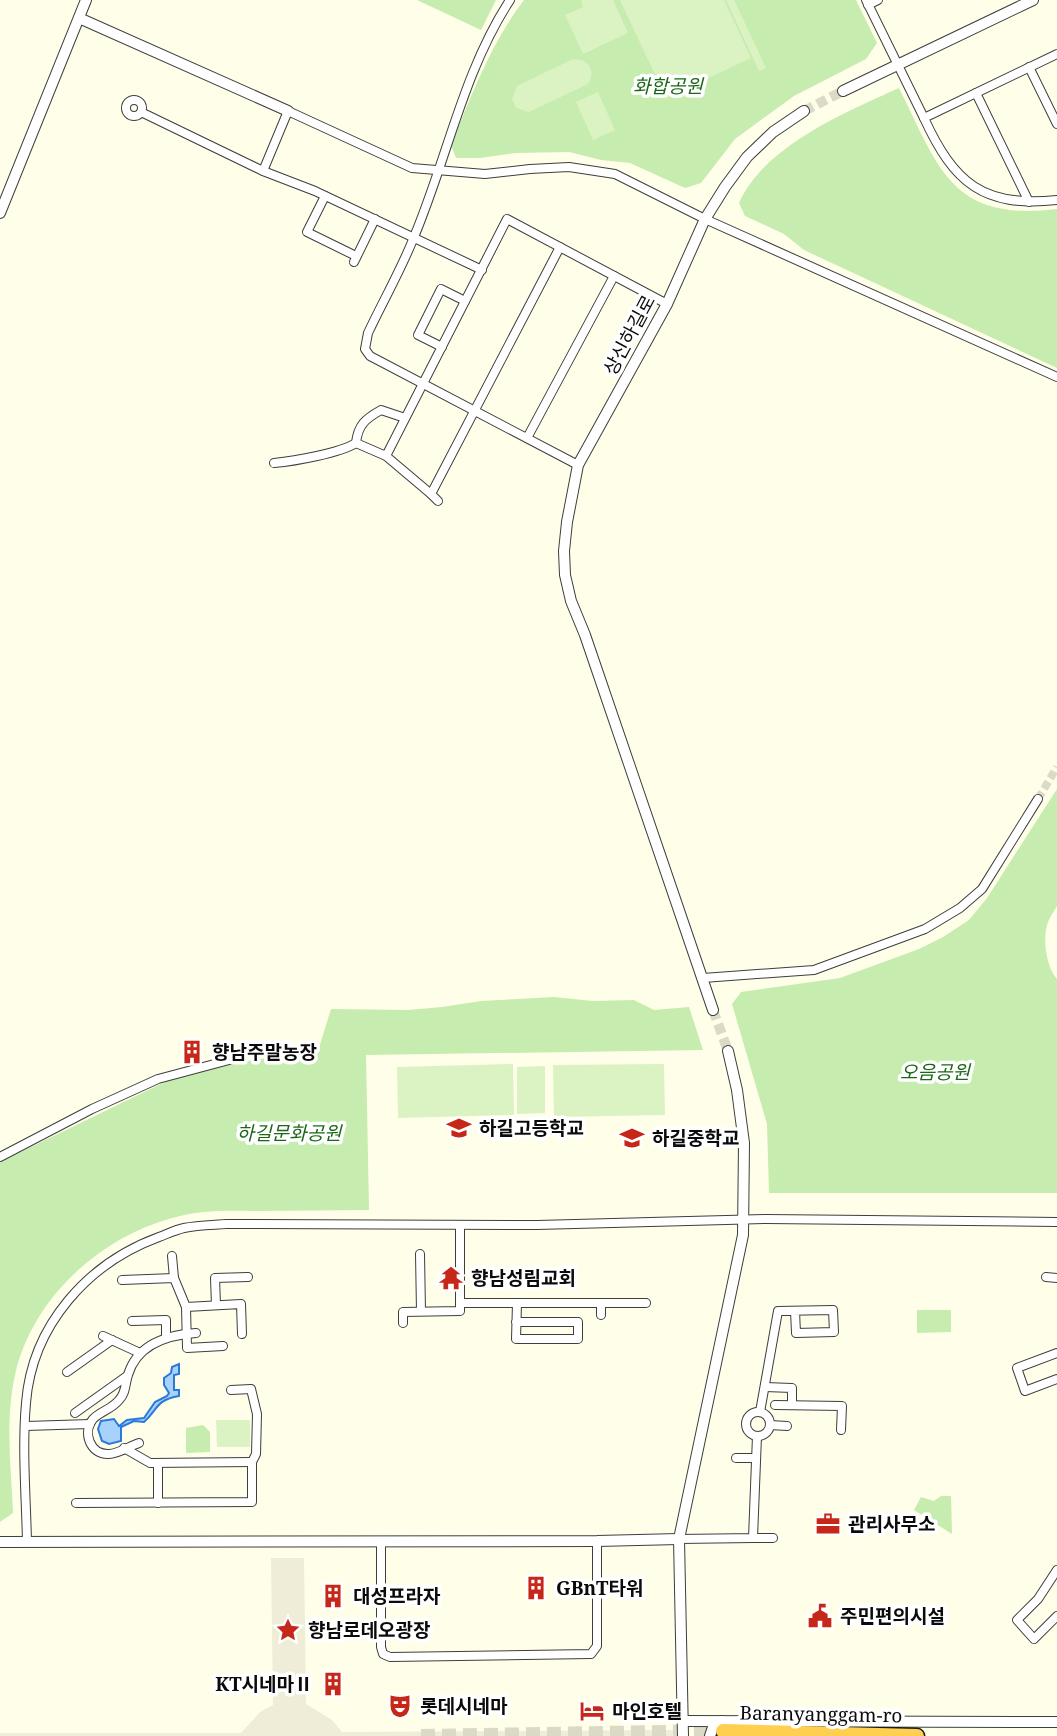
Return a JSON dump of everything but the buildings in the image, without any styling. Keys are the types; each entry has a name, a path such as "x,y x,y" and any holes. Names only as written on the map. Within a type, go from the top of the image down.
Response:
{"highway":[{"name":"Baranyanggam-ro","path":"718,1729 917,1736"}],"street":[{"path":"0,213 86,0"},
{"path":"510,0 481,57 456,116 414,237 368,333 365,346 370,356 578,465"},
{"path":"878,0 867,2 945,159 967,182 997,198 1029,202 1057,200"},
{"path":"843,91 1033,0"},
{"path":"79,18 412,168 485,174 569,167 615,174 705,219 1057,377"},
{"path":"924,118 1057,54"},
{"path":"1030,67 1057,124"},
{"path":"976,93 1029,202"},
{"path":"141,111 263,171 325,195 482,270"},
{"path":"263,171 288,111"},
{"name":"상신하길로","path":"713,1010 571,601 565,575 564,551 578,465 667,304 705,219 747,157 774,132 804,111"},
{"path":"325,195 307,232 355,259 375,219"},
{"path":"386,456 507,219 667,304"},
{"path":"430,494 560,247"},
{"path":"527,438 614,276"},
{"path":"442,347 418,335 441,289 465,301"},
{"path":"356,443 357,431 365,418 381,410 405,418"},
{"path":"356,443 386,456 438,501"},
{"path":"274,463 330,451 343,451 356,443"},
{"path":"704,978 814,970 925,929 960,908 982,890 1038,799"},
{"path":"683,1736 679,1539 742,1238 744,1143 737,1090 728,1051"},
{"path":"0,1157 101,1104 158,1079 233,1059"},
{"path":"27,1542 26,1401 32,1371 53,1320 73,1292 101,1267 133,1247 183,1228 226,1224 460,1225 743,1220 1057,1222"},
{"path":"403,1323 403,1312 460,1311 460,1225"},
{"path":"420,1254 421,1311"},
{"path":"172,1256 174,1278 186,1307 191,1333 187,1348 223,1346"},
{"path":"216,1305 215,1275 248,1278"},
{"path":"1046,1277 1057,1278"},
{"path":"122,1280 174,1278"},
{"path":"460,1303 646,1303"},
{"path":"516,1322 578,1322 578,1339 516,1339 516,1322 517,1303"},
{"path":"601,1303 601,1315"},
{"path":"186,1307 241,1304 242,1334"},
{"path":"760,1412 778,1311 833,1310 834,1332 796,1333 795,1311"},
{"path":"132,1321 166,1320 166,1338"},
{"path":"26,1426 90,1423 120,1400 127,1376 140,1353 166,1338 191,1333"},
{"path":"103,1336 140,1353"},
{"path":"67,1372 112,1340"},
{"path":"1057,1353 1017,1368 1025,1393 1057,1379"},
{"path":"75,1413 127,1376"},
{"path":"765,1387 792,1388 792,1405"},
{"path":"76,1503 252,1502 252,1462 256,1454 257,1415 251,1389 231,1390"},
{"path":"775,1405 842,1406 841,1430"},
{"path":"760,1412 768,1417 770,1425 766,1433 757,1436 747,1431 745,1424 751,1414 760,1412"},
{"path":"90,1423 89,1440 96,1451 109,1454 139,1443"},
{"path":"770,1425 787,1426"},
{"path":"753,1538 757,1436"},
{"path":"124,1448 144,1460 158,1463 252,1462"},
{"path":"736,1458 756,1458"},
{"path":"158,1463 158,1503"},
{"path":"0,1542 773,1538"},
{"path":"381,1542 381,1647 383,1654 390,1657 591,1654 597,1646 597,1541"},
{"path":"1057,1570 1038,1599 1017,1620 1030,1642 1057,1616"},
{"path":"682,1721 718,1729 1057,1723"}],"green space":[{"path":"417,0 496,0 481,30"},
{"name":"화합공원","path":"524,0 856,0 877,43 866,59 794,96 735,139 701,183 685,188 630,163 601,160 569,152 456,158 451,145 474,89 501,34"},
{"path":"581,0 613,0 628,33 583,54 565,15 583,7"},
{"path":"620,0 724,0 751,58 666,98"},
{"path":"726,0 734,0 766,68 759,71"},
{"path":"571,60 582,61 589,66 591,79 588,84 529,112 516,108 512,99 517,86"},
{"path":"899,88 939,165 953,183 971,198 993,207 1021,211 1057,209 1057,368 804,250 784,234 745,216 739,203 767,164 808,133"},
{"path":"598,92 615,130 593,140 576,102"},
{"name":"오음공원","path":"1057,789 1057,906 1048,922 1045,944 1050,967 1057,979 1057,1193 769,1193 767,1124 732,1004 741,992 840,978 919,949 969,920 987,898"},
{"name":"하길문화공원","path":"554,997 593,1001 634,1000 654,1010 689,1007 703,1050 366,1055 369,1210 217,1211 172,1218 141,1229 111,1245 84,1265 60,1288 40,1315 25,1344 15,1375 10,1409 13,1513 0,1522 0,1162 171,1079 237,1063 319,1048 331,1009 408,1010 481,1001"},
{"path":"513,1064 514,1115 398,1118 397,1067"},
{"path":"664,1064 665,1115 554,1117 553,1065"},
{"path":"545,1066 545,1113 517,1114 517,1067"},
{"path":"917,1310 951,1310 951,1332 917,1333"},
{"path":"216,1420 250,1420 250,1447 217,1447"},
{"path":"203,1425 210,1432 210,1452 186,1453 186,1428"},
{"path":"941,1496 951,1496 952,1534 914,1510 921,1497 934,1501"}],"shaded area":[{"path":"271,1558 304,1558 306,1704 332,1720 342,1732 683,1730 683,1736 0,1736 0,1733 241,1733 260,1712 273,1705"}],"water":[{"path":"179,1364 179,1374 174,1375 174,1390 179,1390 179,1396 165,1400 144,1422 134,1421 121,1427 121,1441 109,1444 102,1441 98,1429 101,1421 114,1419 119,1426 127,1420 144,1418 155,1402 169,1393 164,1385 164,1378 171,1373 172,1367"}],"tunnel":[{"path":"804,111 843,91"},
{"path":"1038,799 1057,767"},
{"path":"713,1010 728,1051"},
{"path":"421,1736 723,1731"}],"place":[{"name":"향남주말농장","path":"192,1052"},
{"name":"하길고등학교","path":"459,1128"},
{"name":"하길중학교","path":"632,1138"},
{"name":"향남성림교회","path":"451,1278"},
{"name":"관리사무소","path":"828,1524"},
{"name":"GBnT타워","path":"536,1588"},
{"name":"대성프라자","path":"333,1596"},
{"name":"주민편의시설","path":"820,1616"},
{"name":"향남로데오광장","path":"288,1630"},
{"name":"KT시네마Ⅱ","path":"333,1684"},
{"name":"롯데시네마","path":"400,1706"},
{"name":"마인호텔","path":"592,1711"}]}
